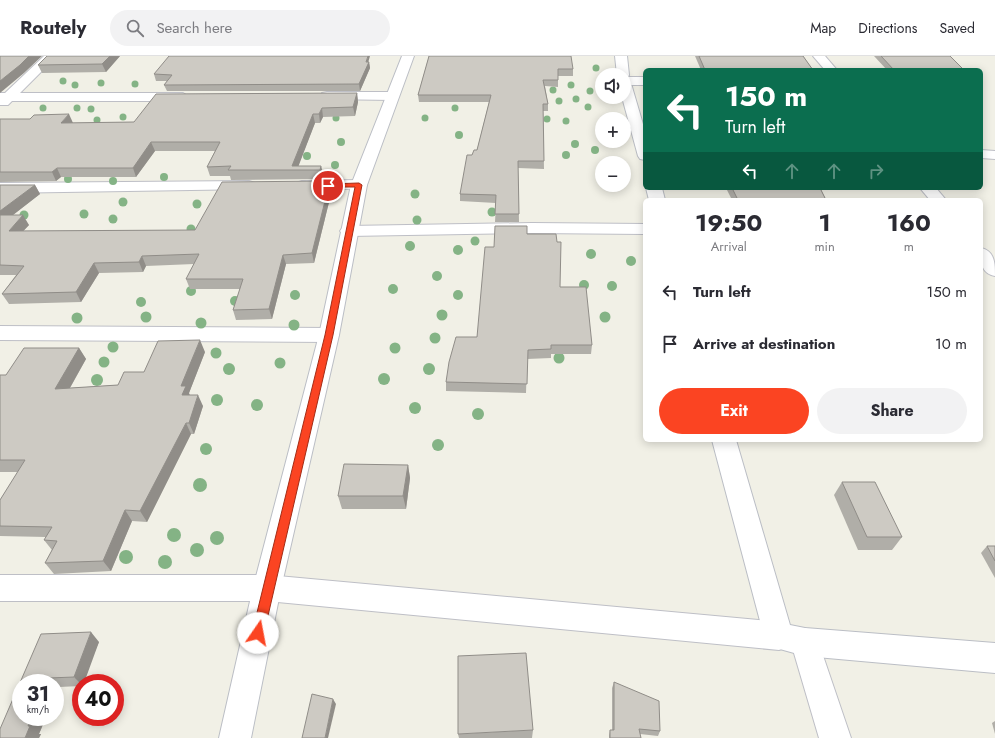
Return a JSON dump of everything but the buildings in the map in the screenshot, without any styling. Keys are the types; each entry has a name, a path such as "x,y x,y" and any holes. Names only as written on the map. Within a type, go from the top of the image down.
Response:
{"street":[{"path":"3,100 52,56"},
{"path":"235,738 267,588 329,335 359,185 408,56"},
{"path":"621,56 623,68"},
{"path":"819,56 829,68"},
{"path":"631,81 643,81"},
{"path":"3,100 193,96"},
{"path":"313,96 393,96"},
{"path":"630,104 643,149"},
{"path":"983,154 995,155"},
{"path":"287,186 359,185"},
{"path":"0,188 263,186"},
{"path":"930,190 936,198"},
{"path":"350,231 532,228 643,229"},
{"path":"983,256 995,271"},
{"path":"0,333 329,335"},
{"path":"725,442 792,639 834,738"},
{"path":"0,588 267,588 995,658"}],"route":[{"path":"258,633 267,588 329,335 359,185 328,186"}]}
